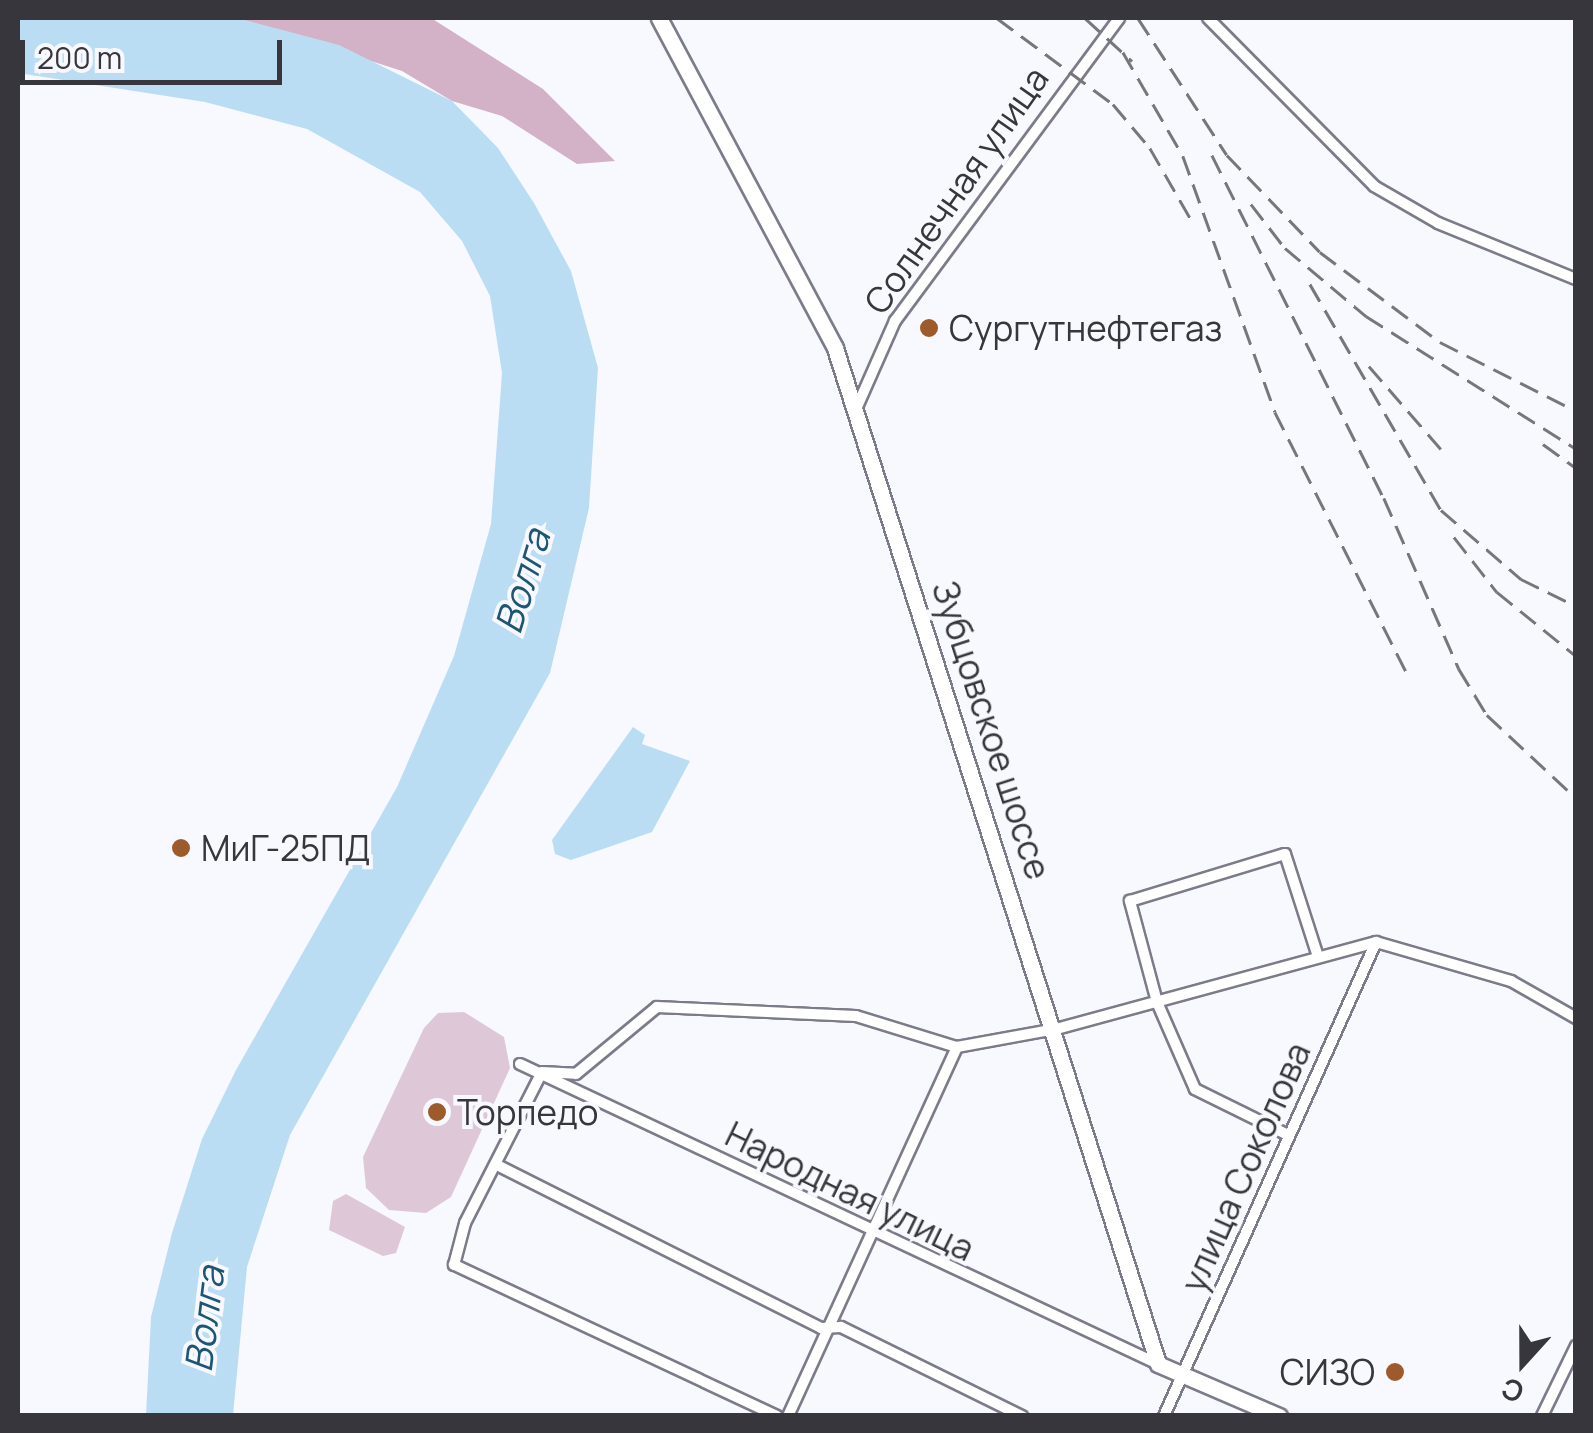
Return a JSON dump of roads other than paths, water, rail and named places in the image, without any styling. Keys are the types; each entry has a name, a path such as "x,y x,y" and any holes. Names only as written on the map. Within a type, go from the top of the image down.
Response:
{"main road":[{"name":"Зубцовское шоссе","path":"659,18 783,238 856,407 1056,1029 1158,1364"},
{"path":"1158,1364 1280,1416"}],"street":[{"name":"Солнечная улица","path":"856,407 894,322 1119,18"},
{"path":"1208,18 1374,186 1438,222 1576,279"},
{"path":"1288,1135 1196,1089 1156,1002 1130,900 1285,854 1318,958"},
{"path":"777,1416 454,1265 465,1223 542,1072 576,1074 657,1007 856,1016 957,1046 1056,1029 1376,942 1510,981 1576,1018"},
{"name":"улица Соколова","path":"1164,1416 1376,942"},
{"path":"788,1416 868,1233 957,1046"},
{"name":"Народная улица","path":"520,1064 868,1233 1158,1364"},
{"path":"497,1165 826,1328 841,1327 1022,1416"},
{"path":"1542,1416 1576,1346"}],"water":[{"name":"Волга","path":"18,18 237,18 339,45 452,101 498,148 534,203 571,271 598,368 589,508 550,673 290,1135 247,1267 233,1415 146,1415 151,1317 172,1233 202,1139 236,1070 397,787 454,656 491,524 502,373 490,296 462,241 420,192 307,129 205,102 18,73"},
{"path":"633,727 645,735 642,744 690,761 652,832 571,860 555,854 552,840"}],"railway":[{"path":"997,18 1113,104 1150,148 1192,221"},
{"path":"1085,18 1132,61"},
{"path":"1138,18 1227,155 1320,252 1440,342 1576,411"},
{"path":"1123,52 1183,156 1275,412 1406,671"},
{"path":"1212,155 1384,498 1459,669 1487,715 1576,798"},
{"path":"1251,204 1285,248 1366,316 1576,449"},
{"path":"1310,284 1441,510 1521,579 1576,606"},
{"path":"1369,366 1441,449"},
{"path":"1543,444 1576,468"},
{"path":"1454,537 1497,592 1576,656"}],"place":[{"name":"Сургутнефтегаз","path":"929,328"},
{"name":"МиГ-25ПД","path":"181,848"},
{"name":"Торпедо","path":"437,1112"},
{"name":"СИЗО","path":"1395,1372"}]}
